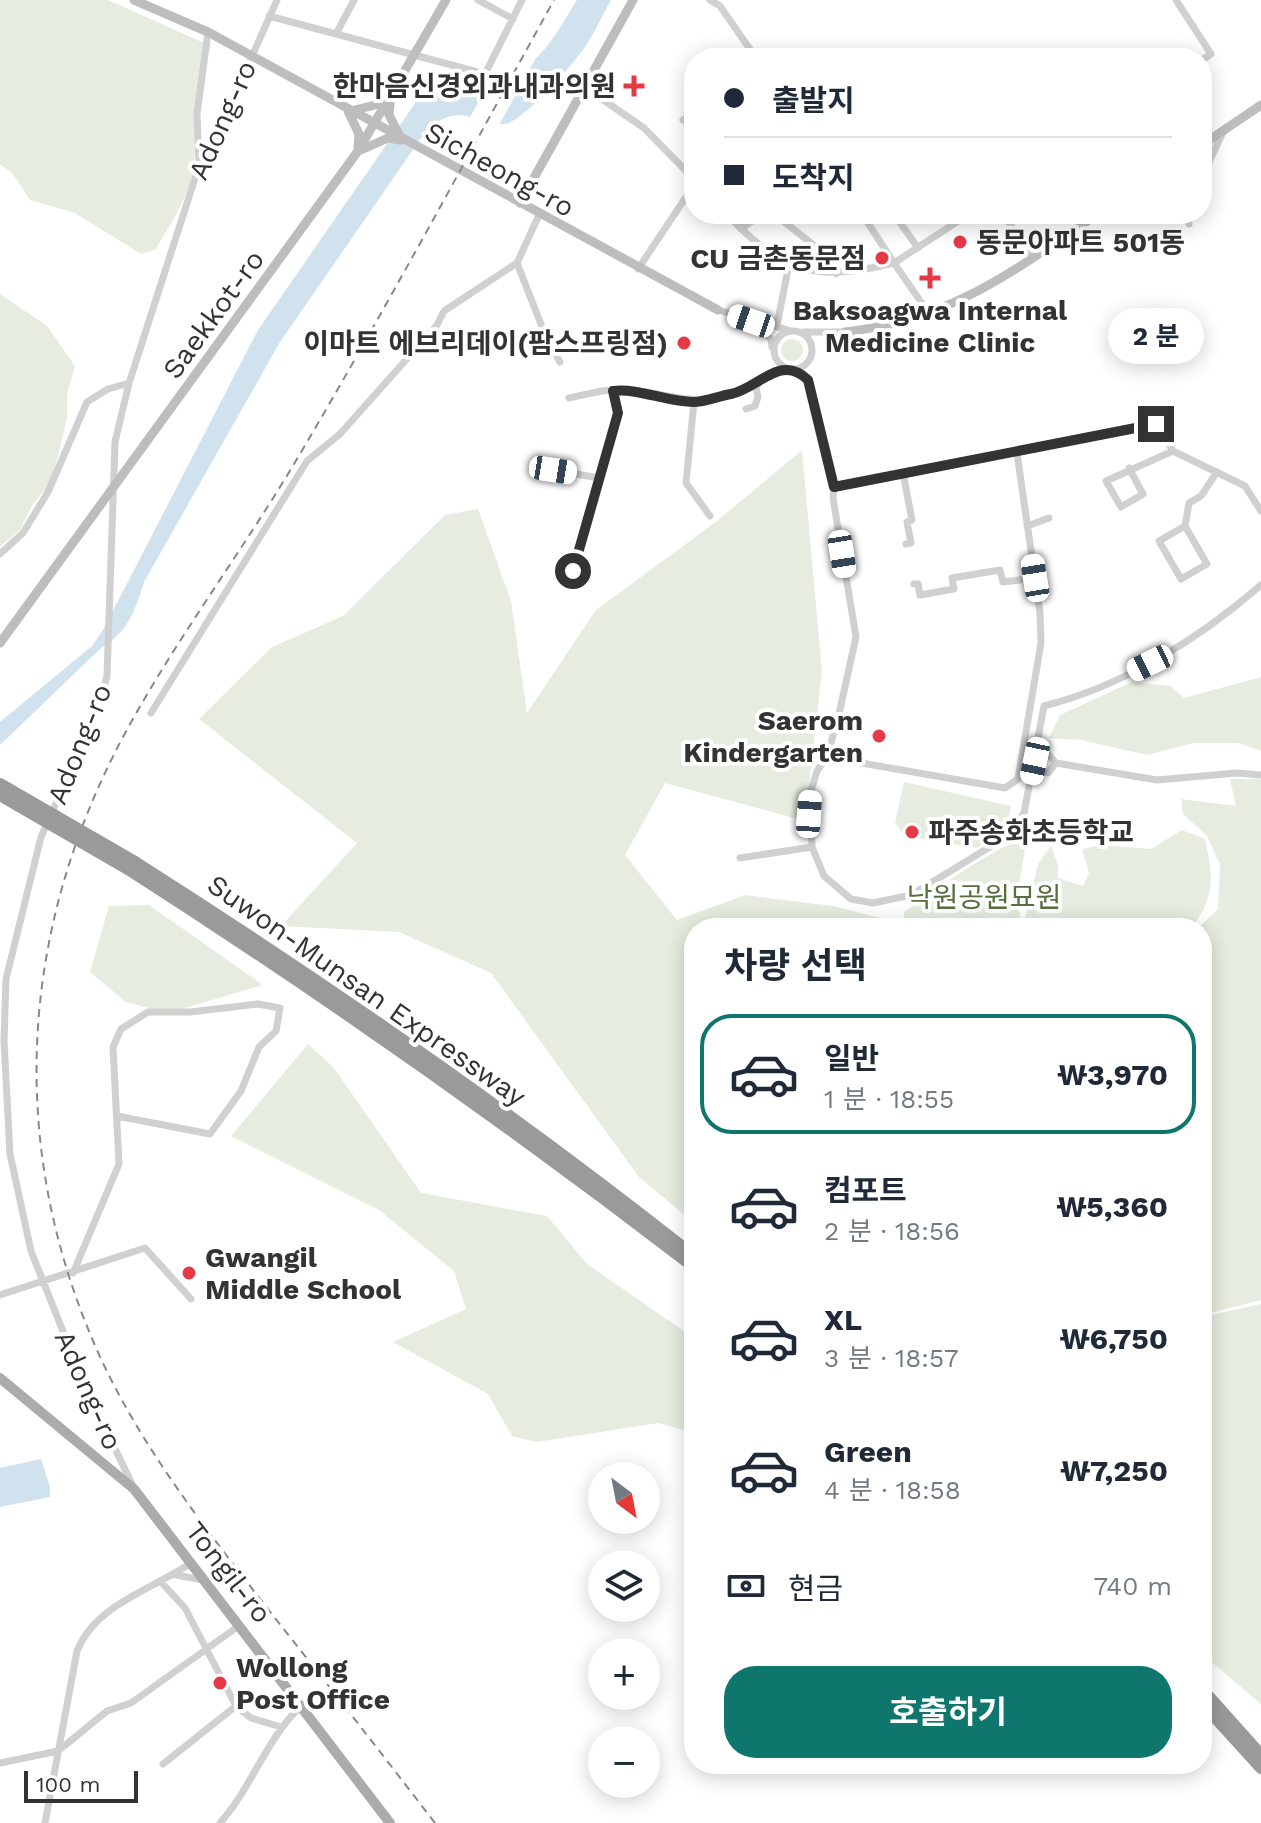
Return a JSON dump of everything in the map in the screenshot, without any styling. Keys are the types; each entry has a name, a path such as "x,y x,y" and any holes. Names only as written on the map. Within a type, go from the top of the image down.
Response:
{"highway":[{"name":"Suwon-Munsan Expressway","path":"0,784 368,1015 597,1180 684,1248"},
{"name":"Suwon-Munsan Expressway","path":"0,795 132,866 396,1046 536,1146 684,1259"},
{"path":"1212,1700 1261,1755"},
{"path":"1212,1714 1261,1768"}],"main road":[{"name":"Tongil-ro","path":"0,1378 134,1489 390,1823"}],"street":[{"name":"Sicheong-ro","path":"134,0 208,32 419,150 718,310"},
{"name":"Adong-ro","path":"134,1489 84,1384 31,1251 10,1154 4,1041 6,979 41,837 98,709 109,649 111,491 115,442 129,383 199,166 209,153 249,57 277,0"},
{"path":"336,34 354,0"},
{"name":"Saekkot-ro","path":"0,643 358,151 391,100 446,0"},
{"path":"478,0 513,19"},
{"path":"269,16 415,58 485,74 522,0"},
{"path":"520,203 633,0"},
{"path":"710,0 720,6 749,48"},
{"path":"1176,0 1207,48"},
{"path":"199,166 197,114 208,32"},
{"path":"583,86 644,128 684,171"},
{"path":"358,151 359,134 348,111 375,108 391,100"},
{"path":"358,151 391,133 391,100"},
{"path":"1212,138 1261,105"},
{"path":"1212,155 1223,130"},
{"path":"638,269 684,198"},
{"path":"151,713 307,461 340,434 437,325 444,311 517,263 539,215"},
{"path":"736,224 801,271 836,274 894,263 954,224"},
{"path":"741,229 748,224"},
{"path":"787,224 829,257 836,274"},
{"path":"870,224 930,315"},
{"path":"901,224 918,248"},
{"path":"1010,224 1033,258"},
{"path":"774,353 780,336 794,331 824,334 884,328 930,315 975,295 1083,224"},
{"path":"517,263 546,337 560,362"},
{"path":"777,325 789,264"},
{"path":"718,310 794,331 807,336 812,345"},
{"path":"751,321 771,339 774,353 786,368"},
{"path":"824,334 812,345 806,364 834,487 833,498 856,637 827,757 817,771 810,794 812,847 824,876 851,899 873,903 911,895 1003,839 1024,813 1044,706"},
{"path":"569,398 628,389 694,402 738,392 762,377 806,364"},
{"path":"797,369 808,380"},
{"path":"746,409 755,406 758,397 756,388 762,377"},
{"path":"0,554 23,533 48,492 87,402 108,389 129,383"},
{"path":"573,571 618,413 613,391"},
{"path":"694,402 686,483 710,516"},
{"path":"834,487 1156,424 1173,451 1245,486 1261,511"},
{"path":"1129,468 1143,494 1121,507 1106,481 1129,468 1173,451"},
{"path":"827,757 1010,787 1020,773 1029,701 1040,653 1035,578 1017,453"},
{"path":"553,470 599,478"},
{"path":"1185,526 1159,541 1181,579 1207,564 1185,526 1189,503 1201,496 1217,472"},
{"path":"903,473 912,520 907,522 911,543 906,544"},
{"path":"1027,526 1049,518"},
{"path":"914,584 918,584 920,595 954,589 952,578 1000,570 1003,582 1035,578"},
{"path":"1029,701 1044,706 1082,694 1150,663 1229,613 1261,585"},
{"path":"1035,761 1046,752 1056,763 1157,780 1237,773 1261,775"},
{"path":"1035,761 1038,770 1044,773 1051,771 1056,763"},
{"path":"740,858 812,847"},
{"path":"73,1273 119,1164 113,1047 121,1029 148,1012 190,1012 240,1004 280,1008 276,1031 259,1047 241,1091 210,1134 117,1116"},
{"path":"0,1295 145,1248 191,1299"},
{"path":"45,1823 77,1651 84,1634 103,1614 191,1563"},
{"path":"175,1575 205,1581"},
{"path":"161,1582 185,1608 236,1706 251,1718 281,1727"},
{"path":"0,1763 58,1751 107,1711 131,1703 240,1625"},
{"path":"163,1764 236,1706"},
{"path":"220,1823 236,1805 281,1727 301,1706"}],"green space":[{"path":"0,0 108,0 211,46 199,92 191,179 156,249 141,254 75,213 30,200 13,174 0,164"},
{"path":"0,294 47,326 75,366 52,481 32,505 20,530 0,547"},
{"path":"792,339 803,350 792,361 781,350"},
{"path":"802,450 822,672 805,821 665,783 625,855 677,920 745,895 833,906 880,918 684,918 684,1215 639,1177 491,973 399,932 281,926 357,843 199,719 272,647 343,616 445,515 478,509 511,601 527,713 596,610 717,521"},
{"path":"1261,677 1261,751 1239,743 1193,743 1147,755 1081,740 1049,738 1060,715 1132,682 1170,686 1184,698"},
{"path":"1230,779 1261,779 1261,1300 1212,1312 1212,918 1209,918 1218,909 1220,865 1207,836 1183,814 1181,799 1236,806"},
{"path":"904,782 1011,806 1005,830 977,848 906,836 895,823"},
{"path":"1182,830 1205,839 1211,875 1209,896 1198,918 1025,918 1038,864 1051,846 1058,865 1058,878 1083,886 1089,873 1082,849 1103,845 1151,849"},
{"name":"낙원공원묘원","path":"1027,836 1017,898 1020,918 904,918 904,912 948,881"},
{"path":"149,905 263,985 168,1013 126,1002 90,972 109,906"},
{"path":"308,1044 334,1068 421,1193 547,1216 587,1264 684,1331 684,1430 658,1423 537,1442 512,1436 488,1394 393,1342 466,1309 454,1271 379,1210 231,1136"},
{"path":"1261,1304 1261,1704 1212,1662 1212,1315"}],"water":[{"path":"577,0 611,0 581,52 523,114 504,124 450,116 428,128 280,342 144,582 124,628 0,745 0,722 92,646 103,630 258,330 418,99 442,88 501,81 516,74 550,42"},
{"path":"41,1459 50,1497 0,1507 0,1468"}],"pier":[{"path":"538,54 498,127 469,119 492,78 513,71"}],"railway":[{"path":"435,1823 203,1525 118,1394 71,1281 50,1203 39,1124 37,1045 45,967 62,889 88,812 123,737 328,406 554,0"}],"place":[{"name":"한마음신경외과내과의원","path":"634,86"},
{"name":"동문아파트 501동","path":"960,242"},
{"name":"CU 금촌동문점","path":"882,258"},
{"name":"Baksoagwa Internal Medicine Clinic","path":"930,278"},
{"name":"이마트 에브리데이(팜스프링점)","path":"684,343"},
{"name":"Saerom Kindergarten","path":"879,736"},
{"name":"파주송화초등학교","path":"912,832"},
{"name":"Gwangil Middle School","path":"189,1273"},
{"name":"Wollong Post Office","path":"220,1683"}],"route":[{"path":"573,571 618,413 613,391 628,389 694,402 738,392 762,377 786,368 797,369 808,380 834,487 1156,424"}]}
